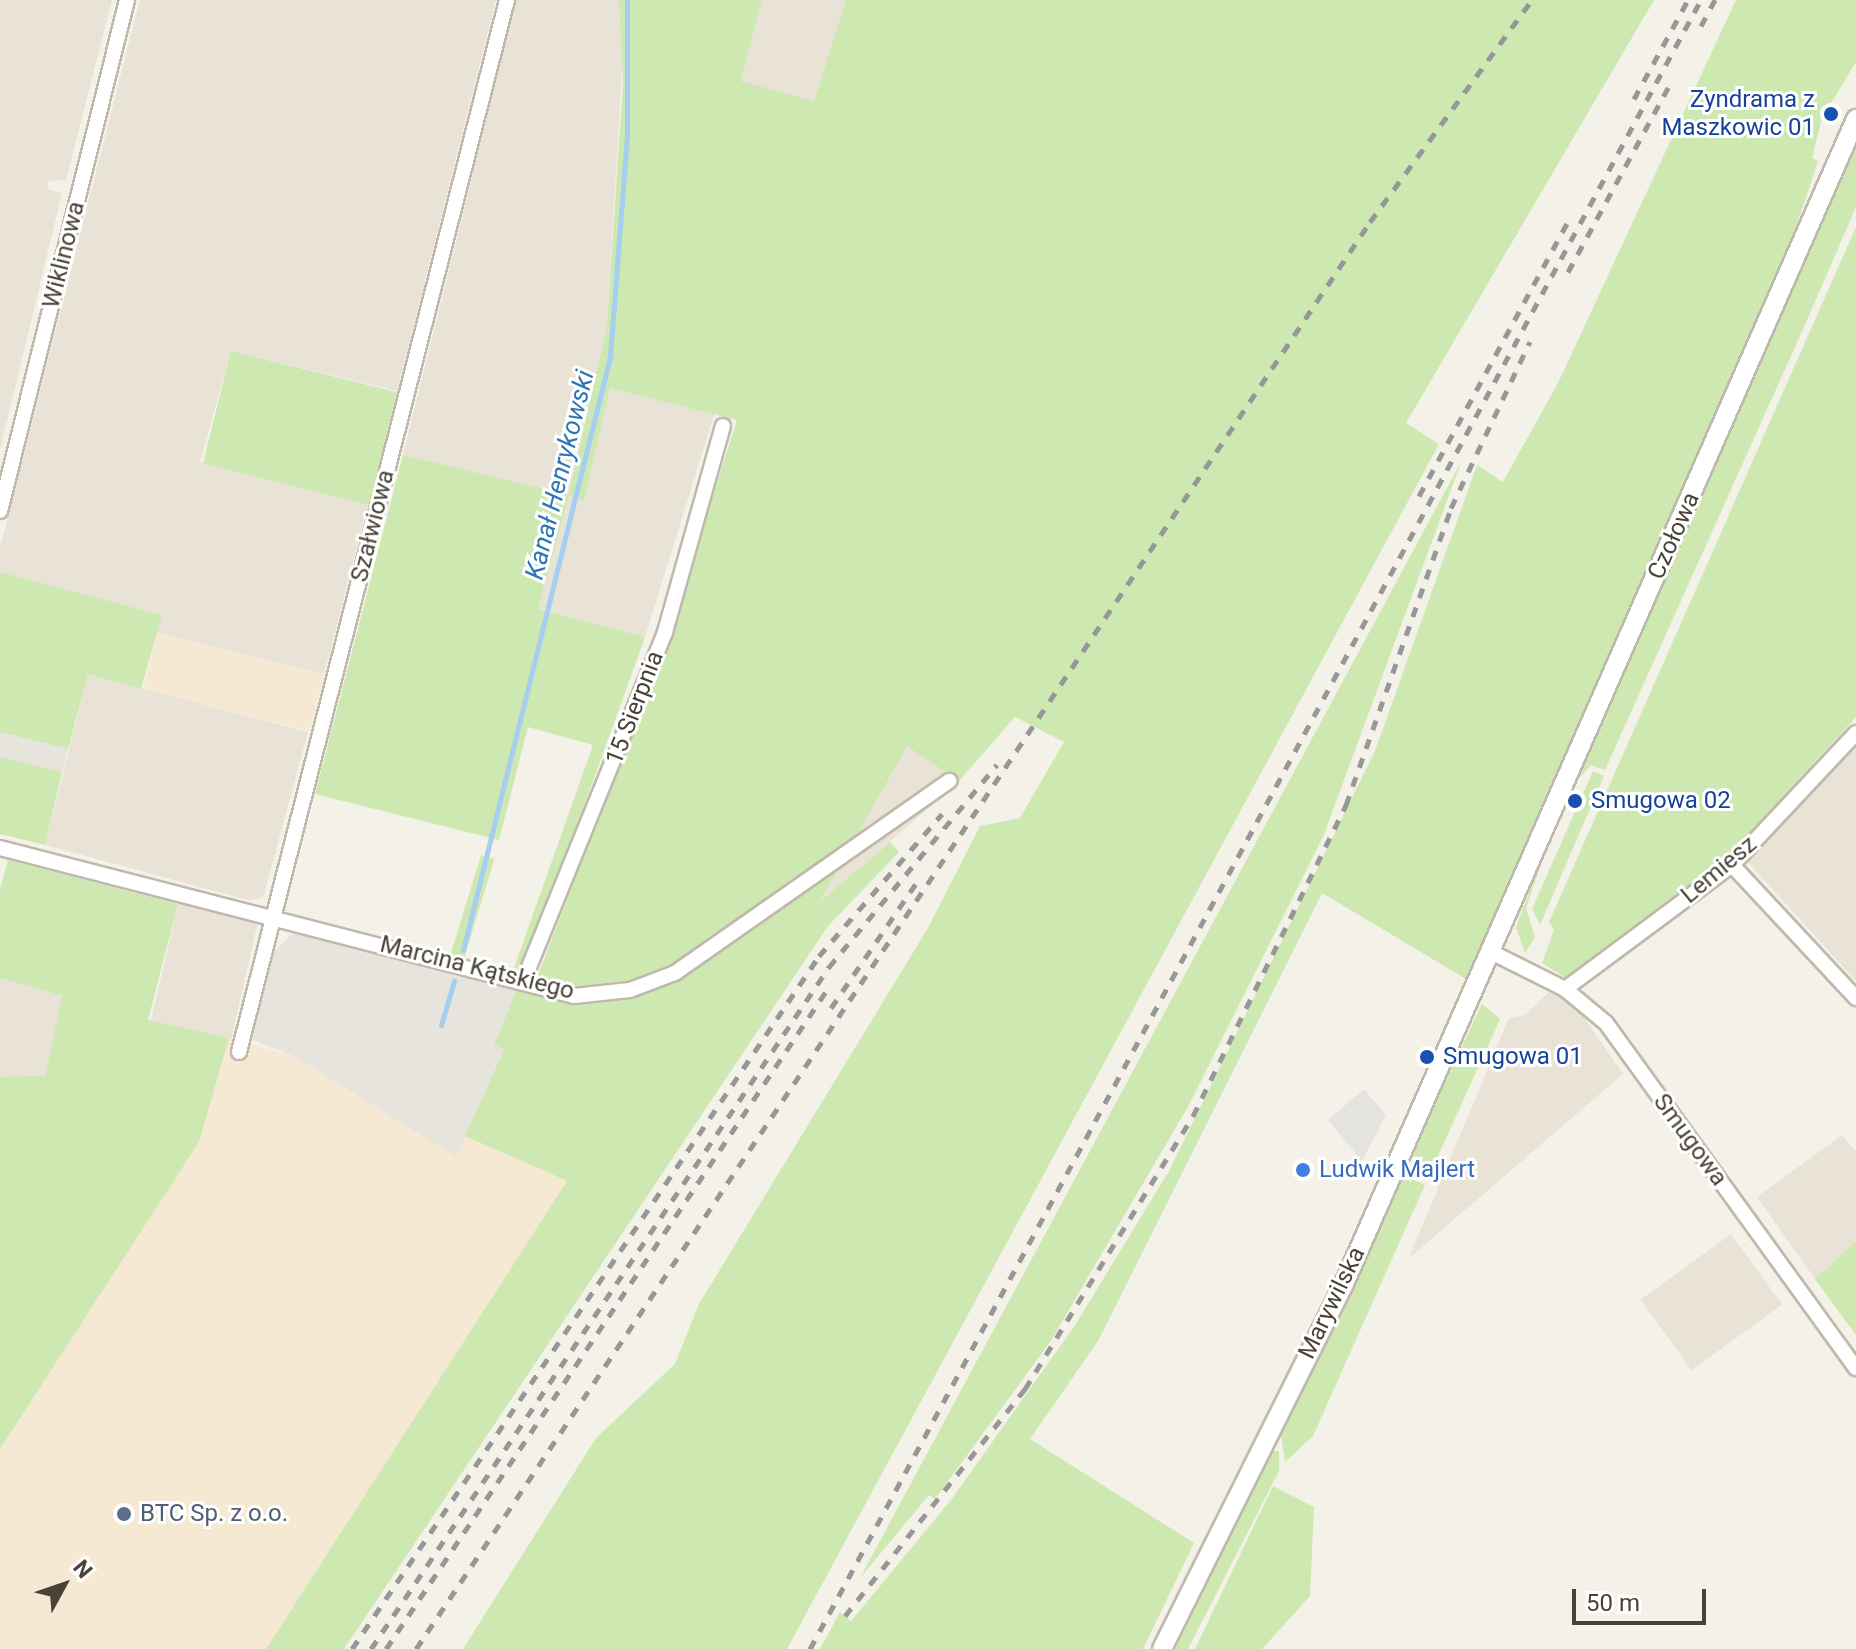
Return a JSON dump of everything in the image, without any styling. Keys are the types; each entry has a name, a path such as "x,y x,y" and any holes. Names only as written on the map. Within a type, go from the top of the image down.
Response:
{"street":[{"name":"Wiklinowa","path":"0,511 127,0"},
{"name":"Szałwiowa","path":"239,1052 278,916 507,0"},
{"name":"Czołowa","path":"1489,951 1856,119"},
{"name":"15 Sierpnia","path":"523,982 665,632 723,426"},
{"name":"Lemiesz","path":"1565,989 1732,865 1856,733"},
{"name":"Marcina Kątskiego","path":"0,848 278,916 574,996 630,990 675,973 949,781"},
{"path":"1732,865 1856,998"},
{"name":"Smugowa","path":"1489,951 1565,989 1606,1023 1856,1368"},
{"name":"Marywilska","path":"1162,1649 1343,1286 1489,951"}],"shaded area":[{"path":"0,0 112,0 66,180 49,181 47,189 62,193 0,450"},
{"path":"140,0 496,0 397,391 231,351 200,462 368,504 324,674 157,633 161,615 0,572 0,548"},
{"path":"516,0 619,0 624,36 607,325 569,496 403,455"},
{"path":"762,0 846,0 814,102 741,81"},
{"path":"610,388 715,412 645,637 538,609 569,496 584,500"},
{"path":"157,633 324,675 310,731 143,689"},
{"path":"88,674 308,732 263,898 248,900 45,845"},
{"path":"0,732 68,749 62,773 0,758"},
{"path":"907,745 959,781 818,905 882,783"},
{"path":"1856,748 1856,981 1746,860"},
{"path":"178,904 258,922 231,1039 151,1021"},
{"path":"293,933 517,988 494,1045 504,1048 456,1157 294,1056 251,1039 271,955"},
{"path":"0,978 62,996 45,1077 0,1077"},
{"path":"1551,990 1578,1009 1623,1074 1409,1258 1509,1018 1525,1015"},
{"path":"229,1038 294,1056 456,1156 465,1136 567,1181 266,1649 0,1649 0,1449 199,1142"},
{"path":"1364,1089 1386,1115 1362,1161 1328,1120"},
{"path":"1842,1135 1856,1151 1856,1241 1815,1279 1757,1197"},
{"path":"1731,1234 1782,1304 1692,1370 1640,1300"}],"green space":[{"path":"619,0 762,0 741,81 814,101 846,0 1654,0 1406,423 1439,444 787,1649 463,1649 596,1438 675,1364 699,1304 928,928 980,826 1020,818 1064,742 1015,717 959,781 907,746 819,903 890,842 899,852 828,926 344,1649 266,1649 567,1181 465,1136 504,1049 494,1045 517,988 531,993 667,641 737,420 610,388 584,501 569,496 538,609 645,637 525,970 514,968 593,745 528,727 499,840 315,794 403,455 569,495 607,325 623,83"},
{"path":"1736,0 1856,0 1856,62 1822,118 1812,158 1818,161 1790,245 1466,979 1322,893 1098,1341 1030,1439 1194,1543 1143,1649 820,1649 840,1612 851,1621 951,1500 1074,1327 1169,1171 1375,751 1477,465 1503,482 1558,383"},
{"path":"1856,146 1856,207 1804,327 1605,770 1591,765 1574,783"},
{"path":"1856,227 1856,717 1723,862 1568,979 1542,963 1554,930 1549,922"},
{"path":"231,351 397,392 369,505 203,464"},
{"path":"1462,460 1323,837 1189,1105 1050,1342 935,1499 929,1495 860,1578"},
{"path":"0,572 162,615 141,689 88,674 68,749 0,732"},
{"path":"0,757 62,772 45,845 0,834"},
{"path":"1593,771 1604,776 1540,925 1532,909"},
{"path":"1550,838 1526,908 1535,937 1525,953 1516,927"},
{"path":"481,855 494,859 464,958 451,953"},
{"path":"8,860 178,904 148,1020 229,1038 199,1142 0,1449 0,1077 45,1076 62,996 0,978 0,889"},
{"path":"1482,1004 1500,1019 1428,1178 1413,1155 1416,1144"},
{"path":"1402,1174 1425,1185 1313,1436 1285,1462 1280,1429"},
{"path":"1856,1241 1856,1335 1815,1279"},
{"path":"1270,1451 1279,1451 1279,1471 1188,1649 1174,1649"},
{"path":"1273,1486 1314,1507 1310,1596 1262,1649 1195,1649"}],"waterway":[{"name":"Kanał Henrykowski","path":"463,950 610,357 627,136 627,0"},
{"name":"Kanał Henrykowski","path":"441,1025 454,981"}],"railway":[{"path":"416,1649 1370,222 1532,0"},
{"path":"1634,99 1688,0"},
{"path":"810,1649 1701,0"},
{"path":"1701,26 1715,0"},
{"path":"1568,272 1669,86"},
{"path":"1419,496 1568,222"},
{"path":"845,1616 1025,1389 1193,1116 1346,805 1451,508 1530,342"},
{"path":"371,1649 829,967 997,765"},
{"path":"352,1649 819,956 942,814"},
{"path":"831,1008 917,882"},
{"path":"386,1649 827,990"}],"place":[{"name":"Zyndrama z Maszkowic 01","path":"1831,114"},
{"name":"Smugowa 02","path":"1575,801"},
{"name":"Smugowa 01","path":"1427,1057"},
{"name":"Ludwik Majlert","path":"1303,1170"},
{"name":"BTC Sp. z o.o.","path":"124,1514"}]}
